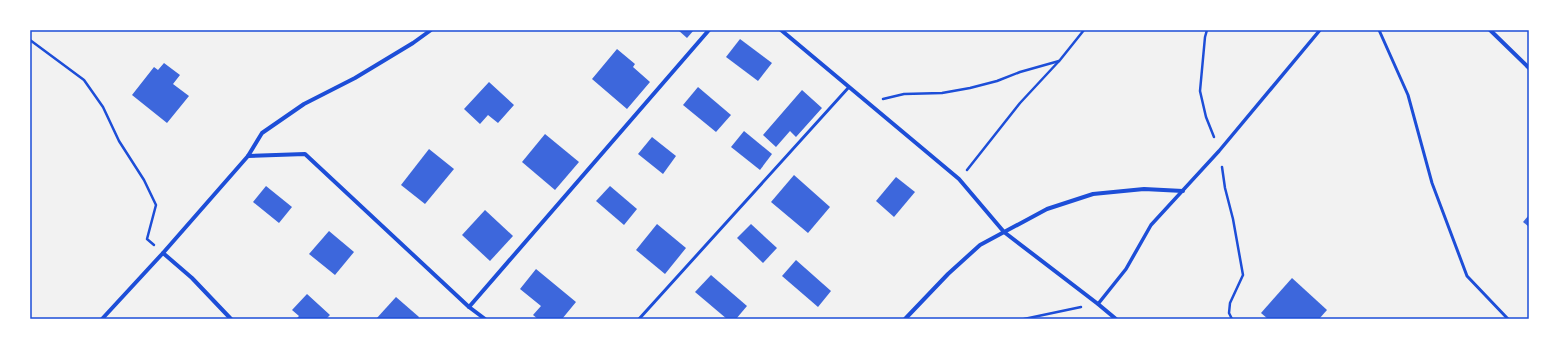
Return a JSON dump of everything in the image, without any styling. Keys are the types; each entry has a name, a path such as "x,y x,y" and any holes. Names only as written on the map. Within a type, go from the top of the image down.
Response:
{"street":[{"path":"102,319 163,253 248,156 262,133 304,104 355,78 413,43 431,30"},
{"path":"469,307 709,30"},
{"path":"781,30 872,105 959,180 1004,232 1116,319"},
{"path":"1098,304 1126,269 1152,225 1219,151 1320,30"},
{"path":"1490,30 1529,68"},
{"path":"248,156 305,154 469,307 485,319"},
{"path":"905,319 948,274 980,245 1047,209 1093,194 1144,189 1183,191"},
{"path":"163,253 192,278 231,319"}],"lane":[{"path":"1379,30 1408,95 1432,183 1468,276 1508,319"},
{"path":"639,319 849,87"}],"path":[{"path":"959,180 990,143 1020,103 1060,60 1084,30"},
{"path":"1207,30 1200,91 1206,117 1219,151 1243,275 1230,303 1229,313 1232,319"},
{"path":"30,40 84,80 103,107 119,140 144,180 156,205 147,239 163,253"},
{"path":"872,105 885,99 904,94 942,93 970,88 997,81 1020,72 1060,60"},
{"path":"1024,319 1098,304"}],"building":[{"path":"678,30 694,30 687,38"},
{"path":"740,39 772,63 758,81 726,57"},
{"path":"617,49 635,64 633,67 650,82 627,109 592,79"},
{"path":"164,63 180,75 173,84 189,96 167,123 132,95 154,67 158,70"},
{"path":"489,82 514,105 498,123 488,115 480,124 464,109"},
{"path":"698,87 731,115 716,132 683,105"},
{"path":"802,90 822,108 796,137 790,131 776,147 763,135"},
{"path":"744,131 772,154 760,170 731,147"},
{"path":"545,134 579,162 555,190 522,162"},
{"path":"652,137 676,156 663,174 638,154"},
{"path":"429,149 454,169 425,204 401,185"},
{"path":"794,175 830,207 808,233 771,202"},
{"path":"896,177 915,192 894,217 876,201"},
{"path":"266,186 292,207 279,223 253,202"},
{"path":"610,186 637,209 624,225 596,201"},
{"path":"485,210 513,236 490,261 462,235"},
{"path":"1529,215 1529,227 1523,222"},
{"path":"657,224 686,248 665,274 636,250"},
{"path":"751,224 777,248 763,263 737,238"},
{"path":"329,231 354,252 335,275 309,254"},
{"path":"796,260 831,291 818,307 782,276"},
{"path":"536,269 576,302 562,319 538,319 533,315 541,306 520,289"},
{"path":"711,275 747,306 736,319 727,319 695,292"},
{"path":"1292,278 1327,310 1319,319 1268,319 1261,313"},
{"path":"307,294 330,315 326,319 296,319 299,316 292,310"},
{"path":"396,297 419,317 418,319 376,319"}]}
